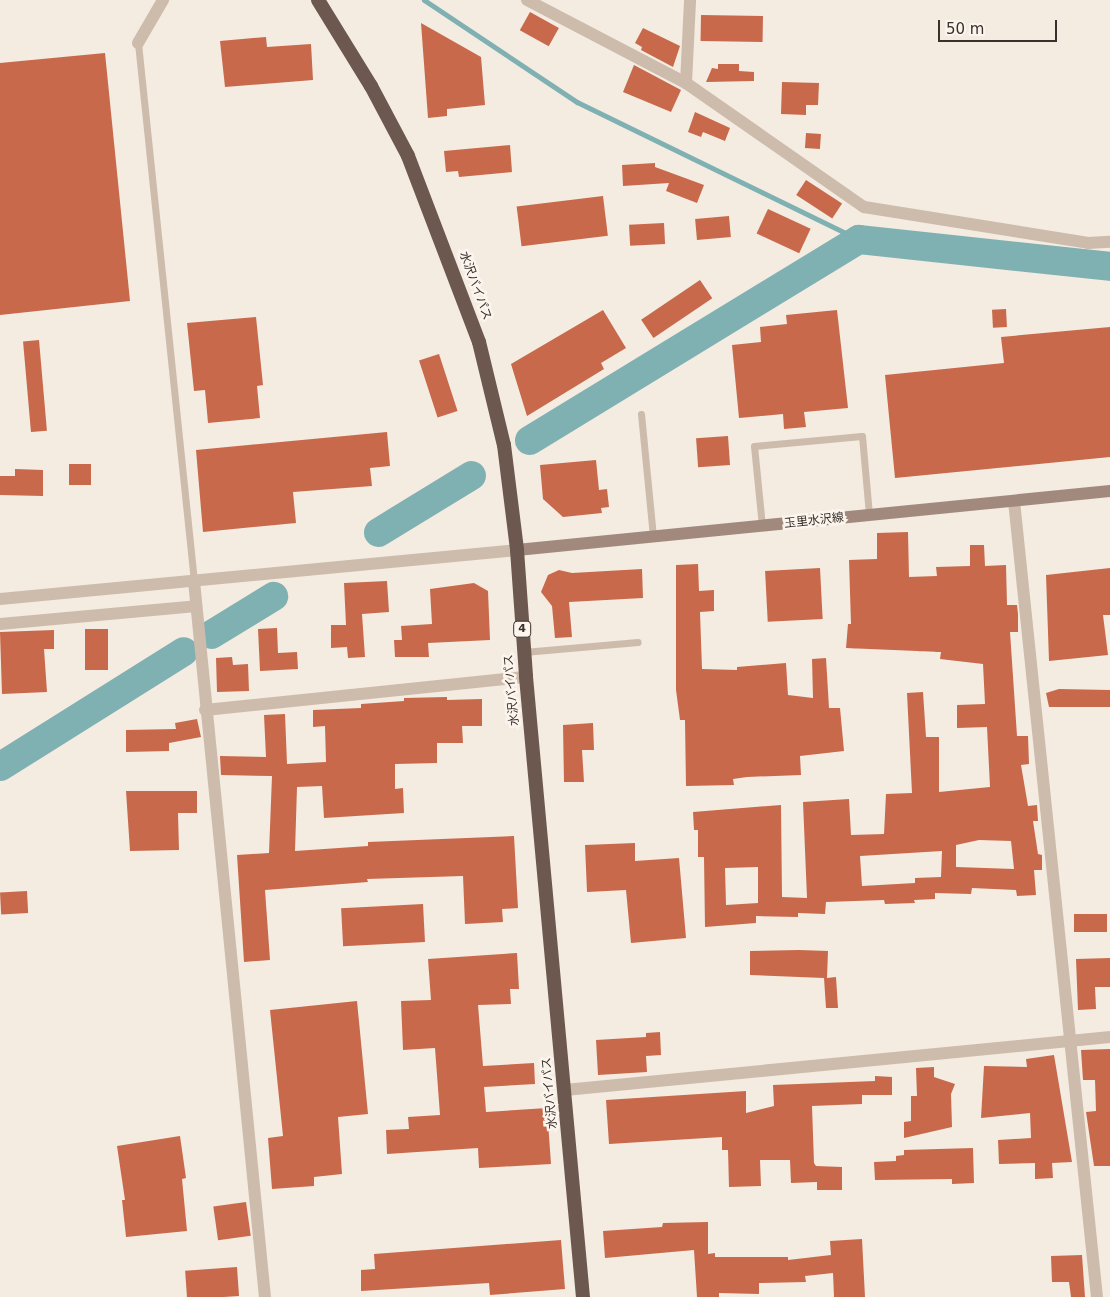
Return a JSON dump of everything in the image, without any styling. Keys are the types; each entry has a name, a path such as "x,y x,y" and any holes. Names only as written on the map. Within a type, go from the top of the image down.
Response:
{"highway":[{"name":"水沢バイパス","path":"318,0 371,86 408,156 452,267 479,342 504,446 517,550 526,677 566,1090 583,1297"}],"main road":[{"name":"玉里水沢線","path":"517,550 1110,491"}],"street":[{"path":"138,43 163,0"},
{"path":"527,0 686,83 864,207 1088,243 1110,242"},
{"path":"686,83 690,0"},
{"path":"1014,501 1097,1297"},
{"path":"0,599 163,582 194,581 517,550"},
{"path":"194,581 205,710 264,1297"},
{"path":"0,624 196,606"},
{"path":"205,710 526,677"},
{"path":"566,1090 1110,1037"}],"lane":[{"path":"138,43 194,581"},
{"path":"641,414 653,536"},
{"path":"762,526 754,446 862,436 869,515"},
{"path":"524,652 638,642"}],"building":[{"path":"530,12 559,28 549,46 520,30"},
{"path":"701,15 763,16 763,42 701,41"},
{"path":"421,23 481,57 485,105 447,109 447,116 428,118"},
{"path":"643,28 680,46 673,67 641,50 642,47 635,43"},
{"path":"266,37 267,47 311,44 313,80 225,87 220,41"},
{"path":"105,53 130,301 0,315 0,63"},
{"path":"718,64 739,64 739,71 754,72 754,81 706,82 712,68 718,69"},
{"path":"634,65 681,90 671,112 623,92"},
{"path":"782,82 819,83 818,105 806,105 806,115 781,114"},
{"path":"695,112 730,128 725,141 703,132 701,137 688,132"},
{"path":"806,133 821,134 820,149 805,148"},
{"path":"510,145 512,172 459,177 458,171 446,172 444,151"},
{"path":"655,163 655,167 704,185 697,203 666,191 669,183 623,186 622,165"},
{"path":"806,180 842,203 832,219 796,195"},
{"path":"603,196 608,236 522,246 517,207"},
{"path":"768,209 811,229 799,253 757,233"},
{"path":"729,216 731,237 697,240 695,219"},
{"path":"664,223 665,244 630,246 629,225"},
{"path":"700,280 712,298 653,338 641,320"},
{"path":"1006,309 1007,327 993,328 992,310"},
{"path":"603,310 626,348 601,363 604,369 527,416 511,364"},
{"path":"837,310 848,408 804,412 806,427 784,429 783,414 739,418 732,345 761,342 760,327 787,324 786,315"},
{"path":"256,317 263,385 257,386 260,418 208,423 205,390 194,391 187,323"},
{"path":"1110,327 1110,457 895,478 885,375 1004,363 1001,337"},
{"path":"39,340 47,431 31,432 23,341"},
{"path":"439,354 458,411 438,418 419,360"},
{"path":"387,432 390,466 370,468 372,486 293,492 296,523 203,532 196,450"},
{"path":"728,436 730,465 698,467 696,438"},
{"path":"596,460 599,490 607,489 609,507 601,508 602,513 563,517 543,499 540,465"},
{"path":"69,464 91,464 91,485 69,485"},
{"path":"15,469 43,470 43,496 0,495 0,476 15,476"},
{"path":"908,532 909,577 937,576 936,567 970,566 970,545 984,545 985,566 1006,565 1007,605 1017,605 1018,614 1018,632 1010,632 1017,736 1028,736 1029,764 1021,765 1028,806 1037,805 1038,821 1033,821 1038,854 1042,855 1042,870 1034,870 1036,895 1017,896 1016,890 972,888 971,894 935,893 935,899 914,900 915,903 885,904 884,900 826,902 825,914 798,913 798,917 756,916 756,923 705,927 704,857 698,857 698,830 694,830 693,812 781,805 782,897 807,898 803,802 849,799 851,835 884,834 886,794 912,793 907,693 923,692 926,737 939,737 939,792 990,787 987,727 957,728 957,705 985,704 983,664 940,659 941,652 846,648 848,624 851,624 849,560 877,559 877,533","holes":["979,840 1011,841 1014,869 956,867 956,845","942,851 941,877 915,878 915,883 862,886 860,856","758,867 758,903 726,905 725,868"]},
{"path":"698,564 699,591 714,590 714,611 700,612 702,669 737,670 737,667 786,663 788,695 813,698 812,659 826,658 829,708 840,708 844,751 800,756 801,775 733,779 734,785 686,786 685,720 680,720 676,690 676,565"},
{"path":"820,568 823,619 768,622 765,571"},
{"path":"1110,568 1110,615 1103,615 1108,655 1049,661 1046,575"},
{"path":"642,569 643,598 569,602 572,637 555,638 552,606 541,592 548,575 559,570 572,573"},
{"path":"387,581 389,612 362,614 365,657 348,658 347,647 331,648 331,625 346,625 344,583"},
{"path":"474,583 488,591 490,640 428,643 429,657 395,657 394,640 402,640 401,626 432,624 430,589"},
{"path":"277,628 278,653 297,652 298,669 260,671 258,629"},
{"path":"85,629 108,629 108,670 85,670"},
{"path":"54,630 54,649 44,649 47,692 2,694 0,632"},
{"path":"232,657 233,665 248,664 249,691 217,692 216,658"},
{"path":"1059,689 1110,690 1110,707 1049,707 1046,693"},
{"path":"447,697 447,700 482,699 482,726 462,726 463,743 437,743 437,763 395,764 395,789 403,788 404,813 324,818 322,786 297,787 295,851 368,846 368,842 514,836 518,908 502,909 503,922 465,924 463,876 367,879 368,882 265,890 270,960 244,962 237,855 269,853 272,776 221,775 220,756 266,757 264,715 285,714 287,764 326,762 325,726 313,727 313,710 361,708 361,704 404,701 404,698"},
{"path":"197,719 201,737 169,743 169,751 126,752 126,730 176,729 175,723"},
{"path":"593,723 594,750 582,750 584,782 564,782 563,725"},
{"path":"126,791 197,791 197,813 178,813 179,850 130,851"},
{"path":"635,843 635,861 679,858 686,938 631,943 626,890 587,892 585,845"},
{"path":"27,891 28,913 1,914 0,892"},
{"path":"423,904 425,942 343,946 341,908"},
{"path":"1074,914 1107,914 1107,932 1074,932"},
{"path":"750,951 828,951 827,978 836,977 838,1008 826,1008 824,978 750,975"},
{"path":"517,953 519,989 510,989 511,1004 478,1005 483,1066 534,1063 535,1084 484,1087 486,1112 547,1108 551,1164 479,1168 478,1148 387,1154 386,1130 409,1129 408,1117 440,1115 435,1048 403,1050 401,1001 431,1000 428,959"},
{"path":"1110,958 1110,987 1095,987 1096,1009 1078,1010 1076,959"},
{"path":"357,1001 368,1114 338,1117 342,1174 314,1177 314,1186 272,1189 268,1138 283,1136 270,1010"},
{"path":"660,1032 661,1055 646,1056 647,1072 598,1075 596,1040 646,1037 646,1033"},
{"path":"1110,1049 1110,1166 1094,1166 1086,1112 1096,1111 1095,1080 1083,1080 1081,1050"},
{"path":"1054,1055 1072,1162 1052,1163 1053,1178 1035,1179 1035,1163 999,1164 998,1140 1031,1138 1030,1113 981,1118 984,1066 1027,1067 1026,1059"},
{"path":"934,1067 934,1077 955,1084 951,1094 952,1127 904,1138 904,1122 911,1121 911,1096 917,1096 916,1068"},
{"path":"875,1076 892,1077 892,1095 862,1095 862,1104 812,1106 814,1163 816,1166 842,1167 842,1190 817,1190 817,1182 791,1183 790,1160 760,1160 761,1186 729,1187 728,1150 722,1150 722,1137 609,1144 606,1100 746,1091 746,1113 774,1106 773,1085 875,1081"},
{"path":"180,1136 186,1178 182,1179 187,1231 126,1237 122,1200 125,1200 117,1146"},
{"path":"973,1148 974,1183 952,1184 952,1179 875,1180 874,1162 896,1161 896,1156 904,1155 904,1150"},
{"path":"246,1202 251,1236 218,1240 213,1207"},
{"path":"708,1222 708,1254 715,1253 715,1257 788,1257 788,1260 831,1255 830,1241 862,1239 865,1297 834,1297 833,1273 805,1276 806,1282 759,1283 759,1294 719,1293 719,1297 697,1297 694,1250 605,1258 603,1231 662,1227 663,1223"},
{"path":"561,1240 565,1289 490,1295 489,1283 361,1291 361,1270 375,1269 374,1254"},
{"path":"1082,1255 1085,1297 1071,1297 1069,1282 1052,1282 1051,1256"},
{"path":"237,1267 239,1296 187,1297 185,1271"}],"waterway":[{"path":"424,0 577,102 858,239"},
{"path":"529,440 858,239 1110,266"},
{"path":"378,532 471,475"},
{"path":"211,634 273,596"},
{"path":"0,766 183,651"}]}
